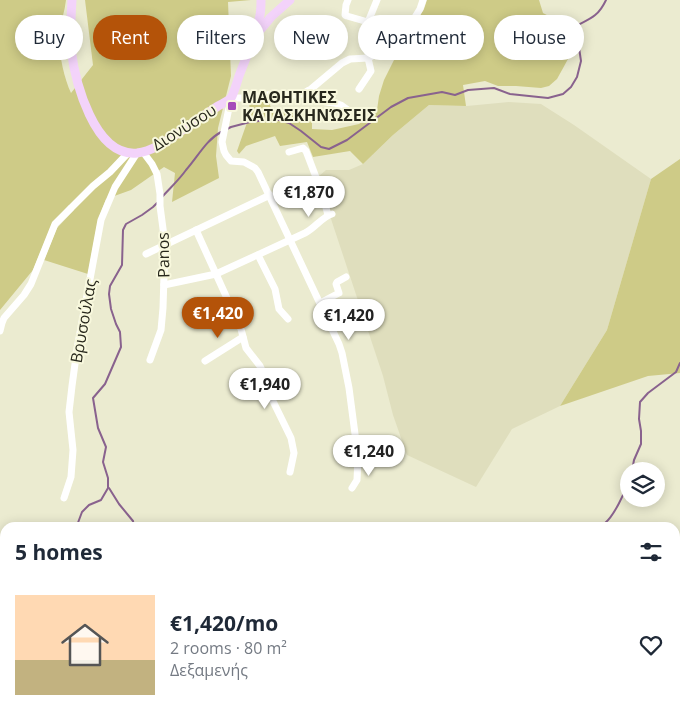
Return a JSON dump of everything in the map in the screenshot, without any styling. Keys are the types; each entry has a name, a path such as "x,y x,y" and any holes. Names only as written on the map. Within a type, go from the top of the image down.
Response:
{"main road":[{"path":"72,0 72,50 75,72 84,101 93,122 102,136 117,148 136,153"},
{"name":"Διονύσου","path":"260,15 261,0"},
{"path":"264,26 290,0"},
{"path":"264,19 271,18"},
{"name":"Διονύσου","path":"136,153 152,149 163,143 231,98 245,60"}],"street":[{"path":"348,0 345,15 358,19"},
{"path":"371,15 377,0"},
{"path":"416,15 423,0"},
{"path":"352,488 357,480 358,457 348,388 339,344 261,177 255,168 244,162 231,160 226,155 222,142 231,98 275,94 299,95 308,91 342,63 350,59 358,59"},
{"path":"359,89 371,71 368,60"},
{"path":"308,91 314,98 320,101 341,105 348,110"},
{"path":"164,285 216,274 305,233 330,215 306,151 303,148 289,152"},
{"name":"Panos","path":"136,153 152,164 157,174 165,244 161,330 150,360"},
{"path":"0,331 4,318 24,295 30,284 55,224 93,186 136,153"},
{"name":"Βρυσούλας","path":"64,498 71,477 73,450 69,412 72,386 101,220 115,187 136,153"},
{"path":"146,254 270,195"},
{"path":"196,230 244,336 246,348 260,366 269,393 291,438 294,453 290,472"},
{"path":"258,255 275,289 279,310 288,319"},
{"path":"320,303 339,293 337,282 346,277"},
{"path":"205,361 244,336"}],"shaded area":[{"path":"0,0 66,0 63,15 15,15 15,60 61,60 71,93 93,65 85,0 251,0 228,2 229,15 177,15 177,60 230,60 231,76 218,128 216,156 219,178 172,202 175,173 164,167 131,190 106,199 98,220 88,274 44,260 57,228 74,210 69,205 52,224 33,270 0,310"},
{"path":"427,0 539,0 543,13 547,15 494,15 494,60 567,60 557,79 549,86 541,88 498,86 485,81 463,85 466,106 429,105 393,135 363,164 350,151 313,157 307,142 280,146 275,136 246,146 239,154 237,151 250,114 249,100 268,98 272,112 298,114 312,122 312,129 332,130 359,124 377,110 384,80 394,60 484,60 484,15 420,15"},
{"path":"509,102 541,104 651,179 607,330 560,406 512,429 476,487 407,455 318,177 326,170 349,170 363,164 393,135 429,105 467,106"},
{"path":"680,159 680,373 648,376 560,406 607,330 651,179"}],"waterway":[{"path":"227,129 250,122 279,120 289,123 321,147 329,149 347,140 391,107 408,98 442,92 455,95 468,90 494,88 510,94 548,98 563,94 571,87 577,77 581,61 578,25 595,16 606,0"},
{"path":"162,197 206,144 221,132"},
{"path":"78,522 82,512 89,505 101,500 108,488 108,478 103,462 106,447 98,428 93,398 105,384 121,347 120,332 111,309 109,294 110,286 122,265 123,230 126,224 142,215 157,203"},
{"path":"634,462 641,444 640,402 648,393 676,372 680,363"},
{"path":"109,488 133,522"},
{"path":"606,522 620,501"}],"place":[{"name":"ΜΑΘΗΤΙΚΕΣ ΚΑΤΑΣΚΗΝΏΣΕΙΣ","path":"232,106"}]}
